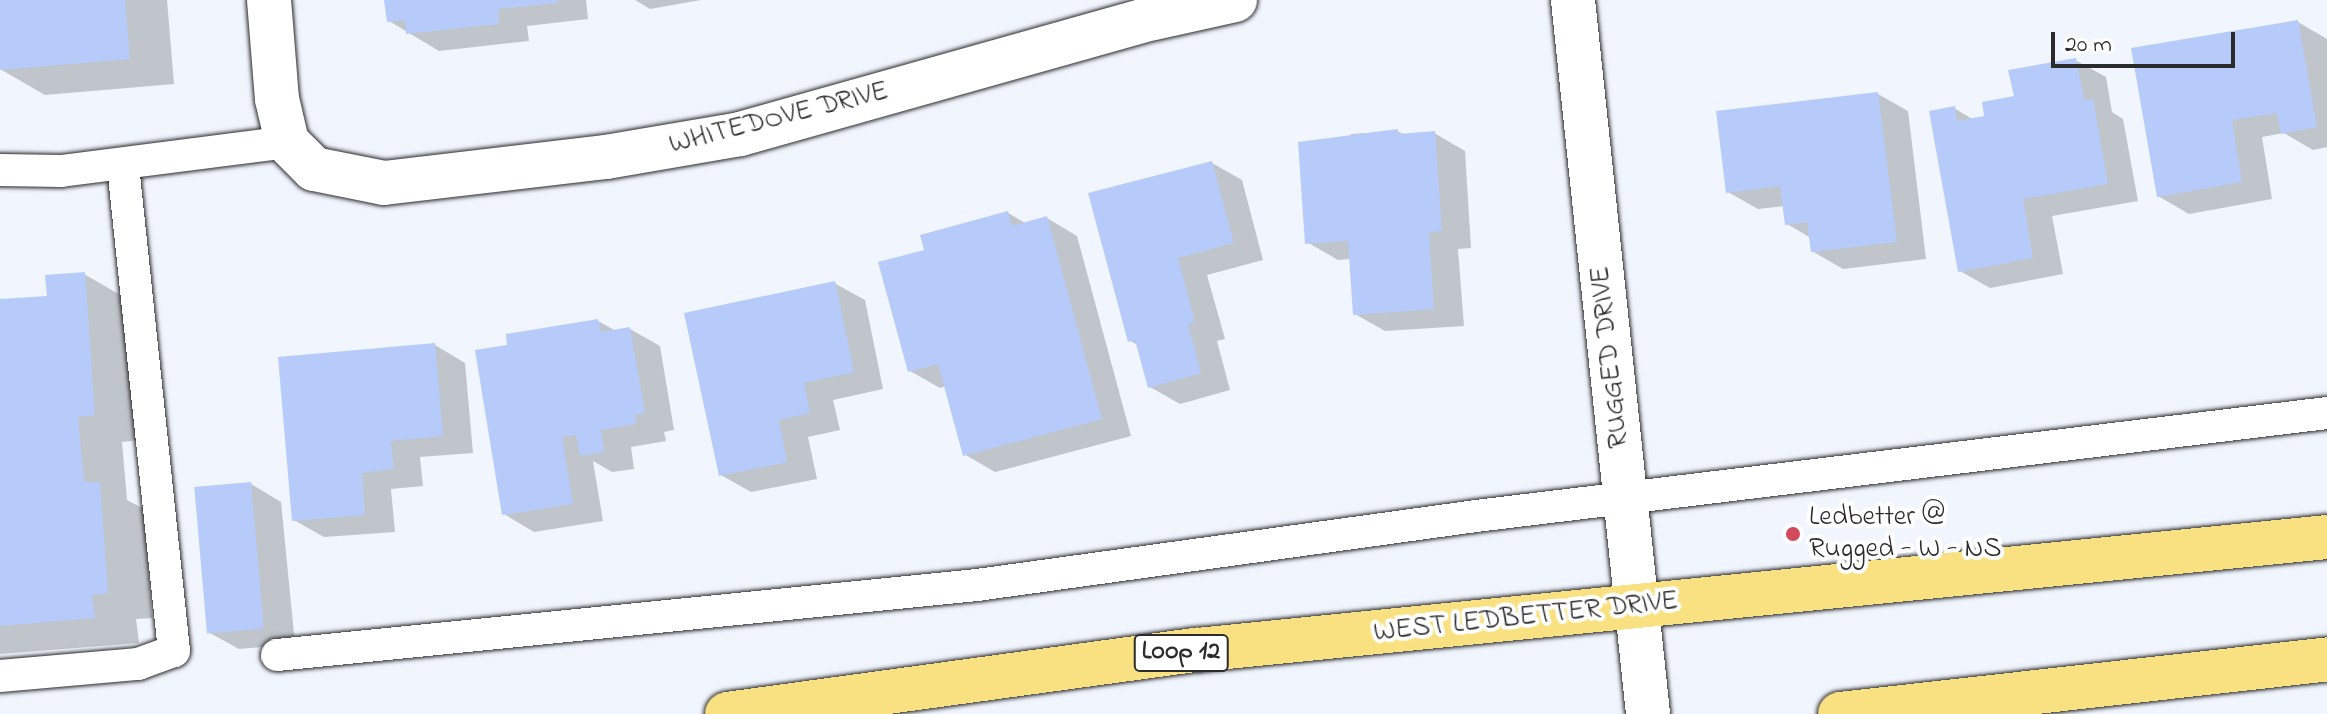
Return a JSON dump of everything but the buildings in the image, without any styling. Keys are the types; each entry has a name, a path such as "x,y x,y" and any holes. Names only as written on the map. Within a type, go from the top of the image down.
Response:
{"main road":[{"name":"WEST LEDBETTER DRIVE","path":"727,714 1197,650 2327,537"},
{"path":"1840,714 2327,659"}],"street":[{"path":"269,0 277,99 301,155"},
{"name":"WHITEDOVE DRIVE","path":"301,155 384,183 606,157 740,134 1154,18 1235,0"},
{"name":"RUGGED DRIVE","path":"1573,0 1648,714"}],"lane":[{"path":"0,170 61,171 123,164 301,155"},
{"path":"0,676 138,664 174,651 123,164"},
{"path":"277,655 977,585 1626,497 2327,413"}],"place":[{"name":"Ledbetter @ Rugged - W - NS","path":"1793,534"}]}
